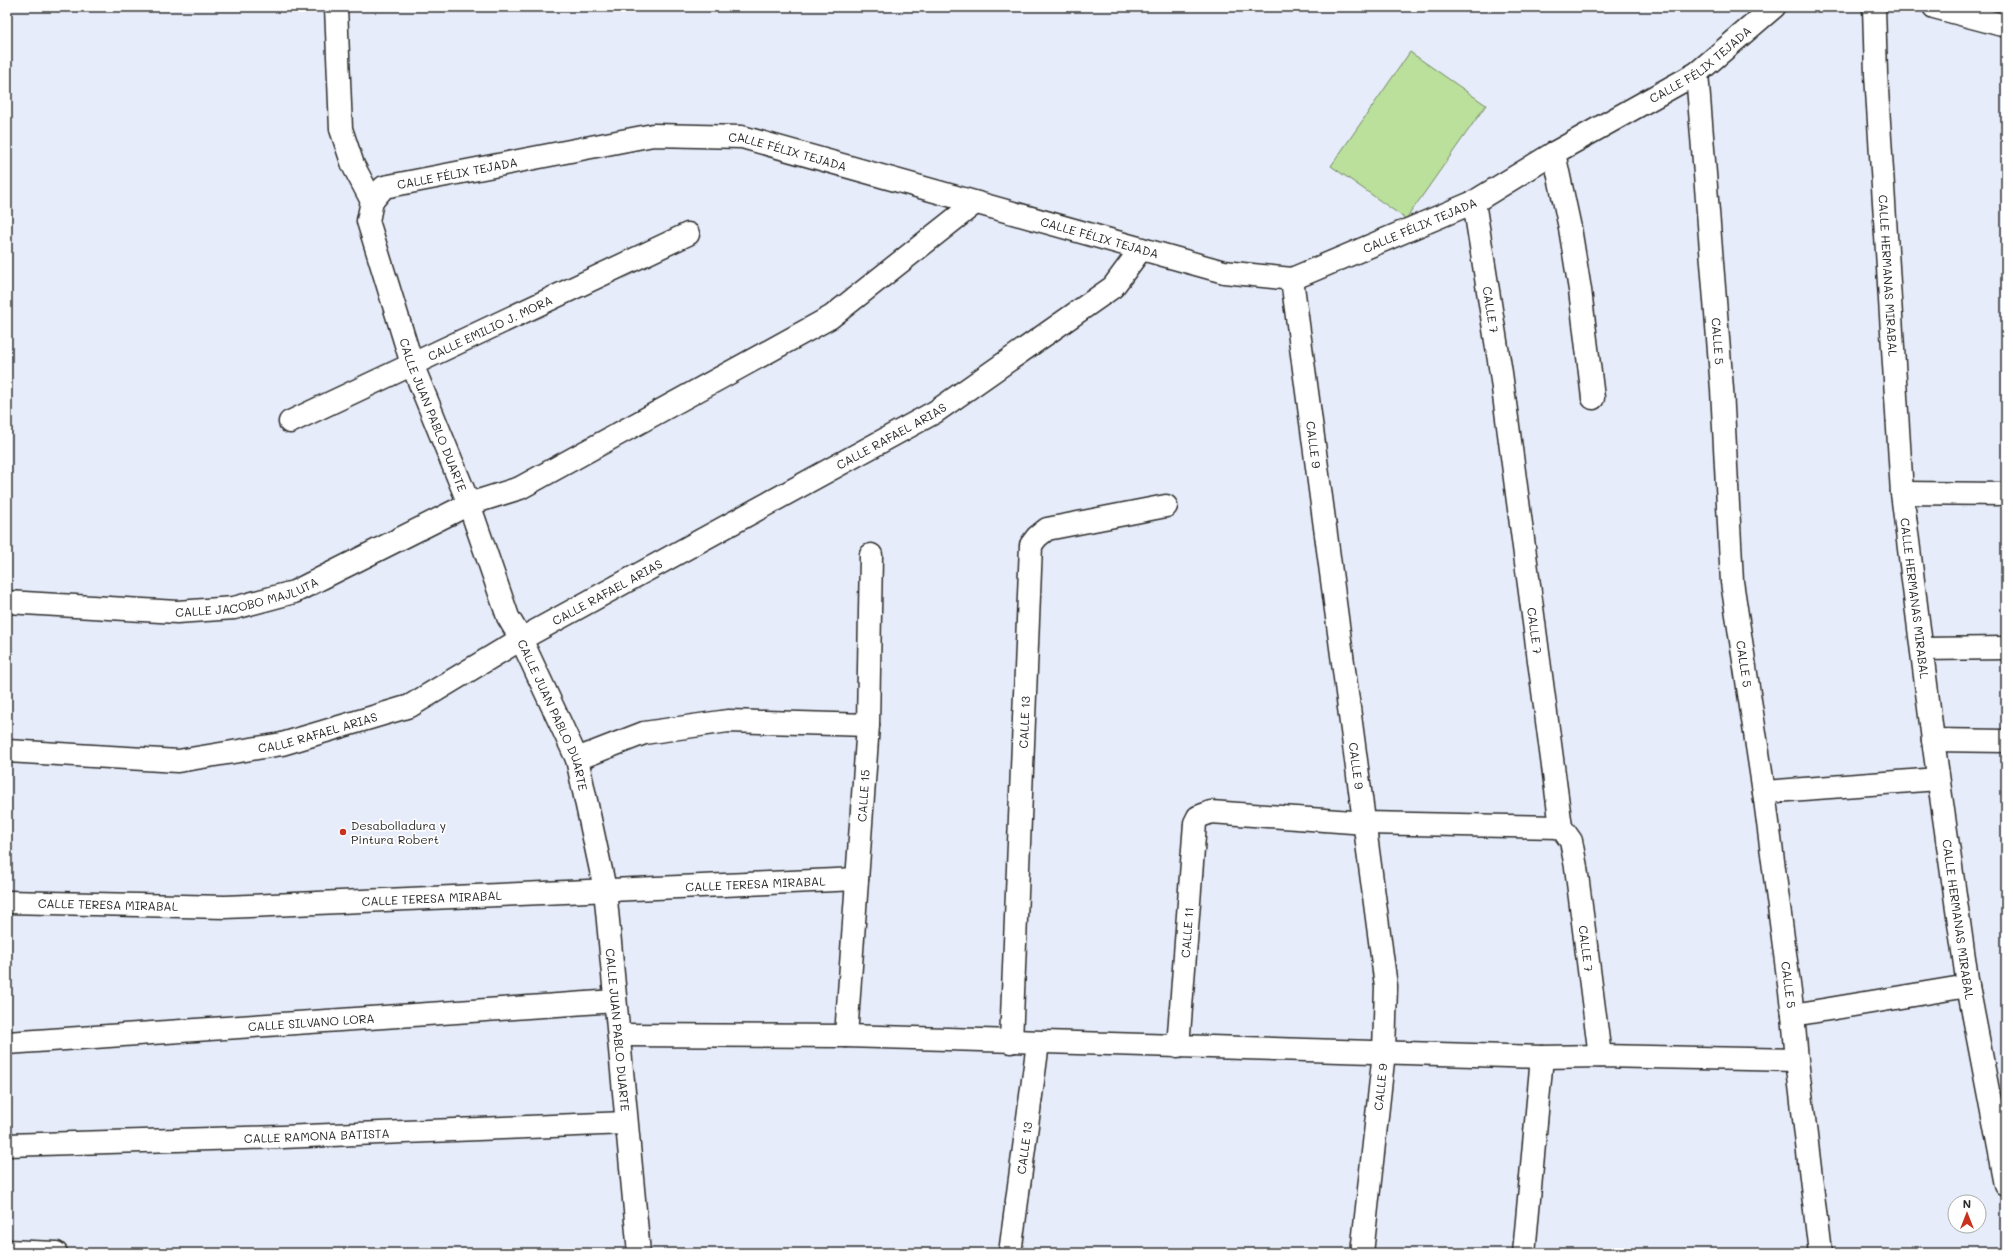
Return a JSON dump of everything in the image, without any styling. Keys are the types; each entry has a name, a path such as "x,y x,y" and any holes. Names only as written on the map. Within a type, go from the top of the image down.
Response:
{"street":[{"path":"336,7 341,129 354,165 372,201"},
{"name":"CALLE FÉLIX TEJADA","path":"372,201 384,187 660,136 742,137 1224,272 1292,279 1474,202 1554,153 1697,73 1774,7"},
{"name":"CALLE HERMANAS MIRABAL","path":"1874,7 1876,74 1902,493 1938,779 1968,986 2006,1185"},
{"path":"1934,7 2006,26"},
{"name":"CALLE 5","path":"1697,73 1722,389 1732,582 1764,792 1793,1015 1796,1060 1820,1253"},
{"path":"1554,153 1570,228 1580,290 1593,398"},
{"name":"CALLE JUAN PABLO DUARTE","path":"372,201 368,221 412,364 469,504 508,617 521,639 578,759 605,889 639,1253"},
{"name":"CALLE JACOBO MAJLUTA","path":"7,602 177,612 234,608 294,592 469,504 520,488 832,317 975,202"},
{"name":"CALLE 7","path":"1474,202 1501,373 1561,827 1571,841 1576,867 1600,1056"},
{"name":"CALLE EMILIO J. MORA","path":"290,422 688,234"},
{"name":"CALLE RAFAEL ARIAS","path":"7,752 178,761 282,744 410,706 521,639 935,412 1113,287 1141,249"},
{"name":"CALLE 9","path":"1292,279 1366,823 1386,986 1384,1052 1362,1253"},
{"path":"1902,493 2006,494"},
{"name":"CALLE 13","path":"1011,1042 1031,545 1047,528 1166,506"},
{"name":"CALLE 15","path":"846,1036 868,725 871,555"},
{"path":"1922,649 2006,648"},
{"path":"578,759 644,733 728,722 868,725"},
{"path":"1933,740 2006,741"},
{"path":"1764,792 1938,779"},
{"name":"CALLE 11","path":"1178,1048 1195,823 1198,817 1211,812 1366,823"},
{"path":"1366,823 1561,827"},
{"name":"CALLE TERESA MIRABAL","path":"7,902 225,907 857,879"},
{"path":"1793,1015 1968,986"},
{"name":"CALLE SILVANO LORA","path":"7,1043 615,1001"},
{"path":"618,1035 846,1036 1178,1048 1542,1057 1600,1056 1796,1060"},
{"name":"CALLE 13","path":"1010,1253 1038,1043"},
{"path":"1524,1253 1542,1057"},
{"name":"CALLE RAMONA BATISTA","path":"7,1145 282,1137 626,1123"},
{"path":"7,1251 56,1253"}],"green space":[{"path":"1410,52 1486,105 1406,219 1331,166"}],"place":[{"name":"Desabolladura y Pintura Robert","path":"343,832"}]}
